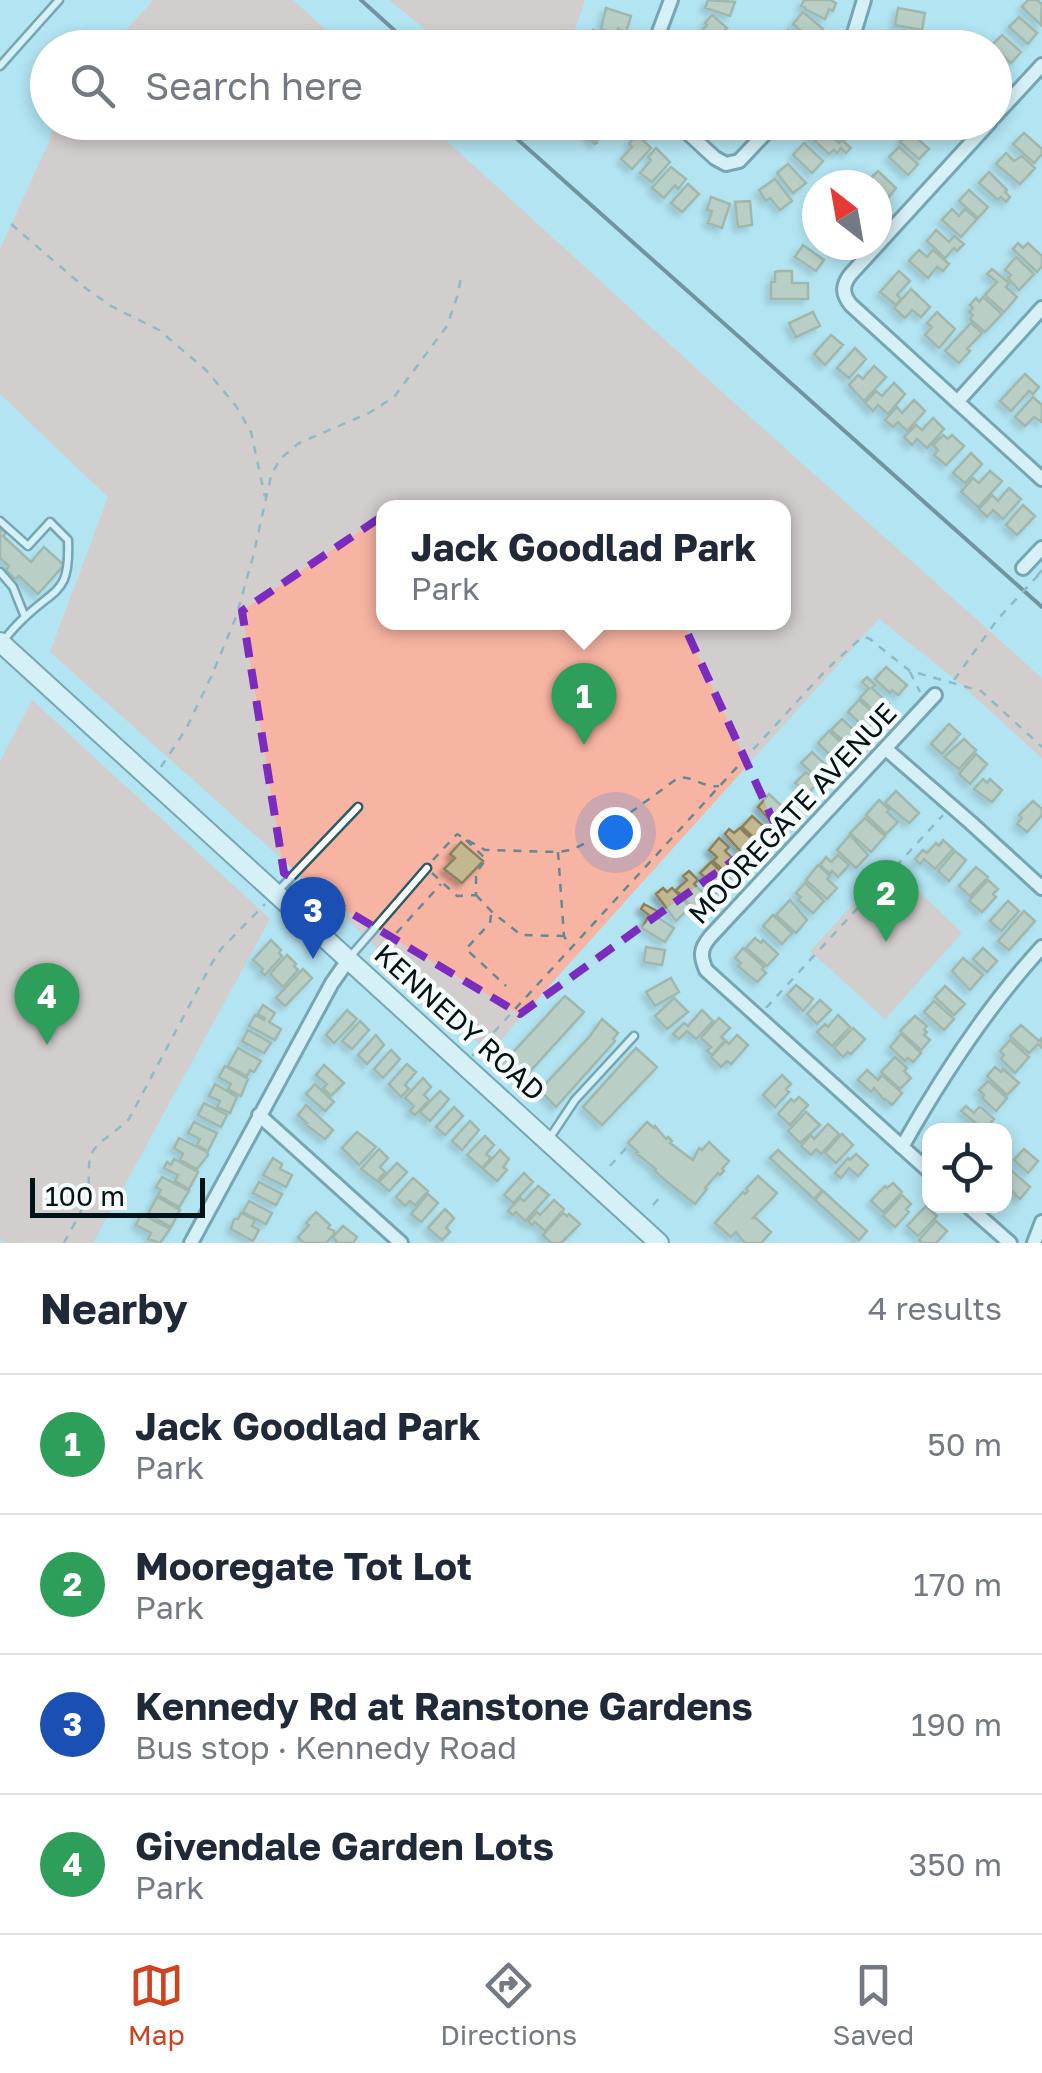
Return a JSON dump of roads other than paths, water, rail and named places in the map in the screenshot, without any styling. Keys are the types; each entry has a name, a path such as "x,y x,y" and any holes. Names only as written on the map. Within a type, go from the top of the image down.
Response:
{"main road":[{"name":"KENNEDY ROAD","path":"1,642 152,780 271,898 349,958 659,1243"}],"street":[{"path":"660,30 671,0"},
{"path":"855,30 864,0"},
{"path":"1012,98 1042,65"},
{"path":"696,140 726,164 739,162 759,140"},
{"path":"974,140 850,275 843,291 850,306 1042,479"},
{"path":"958,401 1042,308"},
{"path":"1023,568 1042,548"},
{"name":"MOOREGATE AVENUE","path":"922,1165 706,970 700,958 702,946 931,699"},
{"path":"886,748 1042,888"},
{"path":"902,1147 978,1026 1042,947"},
{"path":"191,1243 349,958"},
{"path":"259,1116 402,1243"},
{"path":"976,1213 1010,1243"},
{"path":"1034,1243 1042,1222"}],"lane":[{"path":"32,30 59,0"},
{"path":"0,66 30,32"},
{"path":"0,521 28,546 50,522 68,540 69,564 64,582 54,595 24,617 1,642"},
{"path":"0,572 12,588 24,617"},
{"path":"271,898 358,806"},
{"path":"349,958 426,868"},
{"path":"548,1141 576,1100 634,1036"}],"railway":[{"path":"361,0 394,30"},
{"path":"518,140 1042,607"}],"place":[{"name":"Jack Goodlad Park","path":"584,745"},
{"name":"Mooregate Tot Lot","path":"886,942"},
{"name":"Kennedy Rd at Ranstone Gardens","path":"313,959"},
{"name":"Givendale Garden Lots","path":"47,1045"}]}
